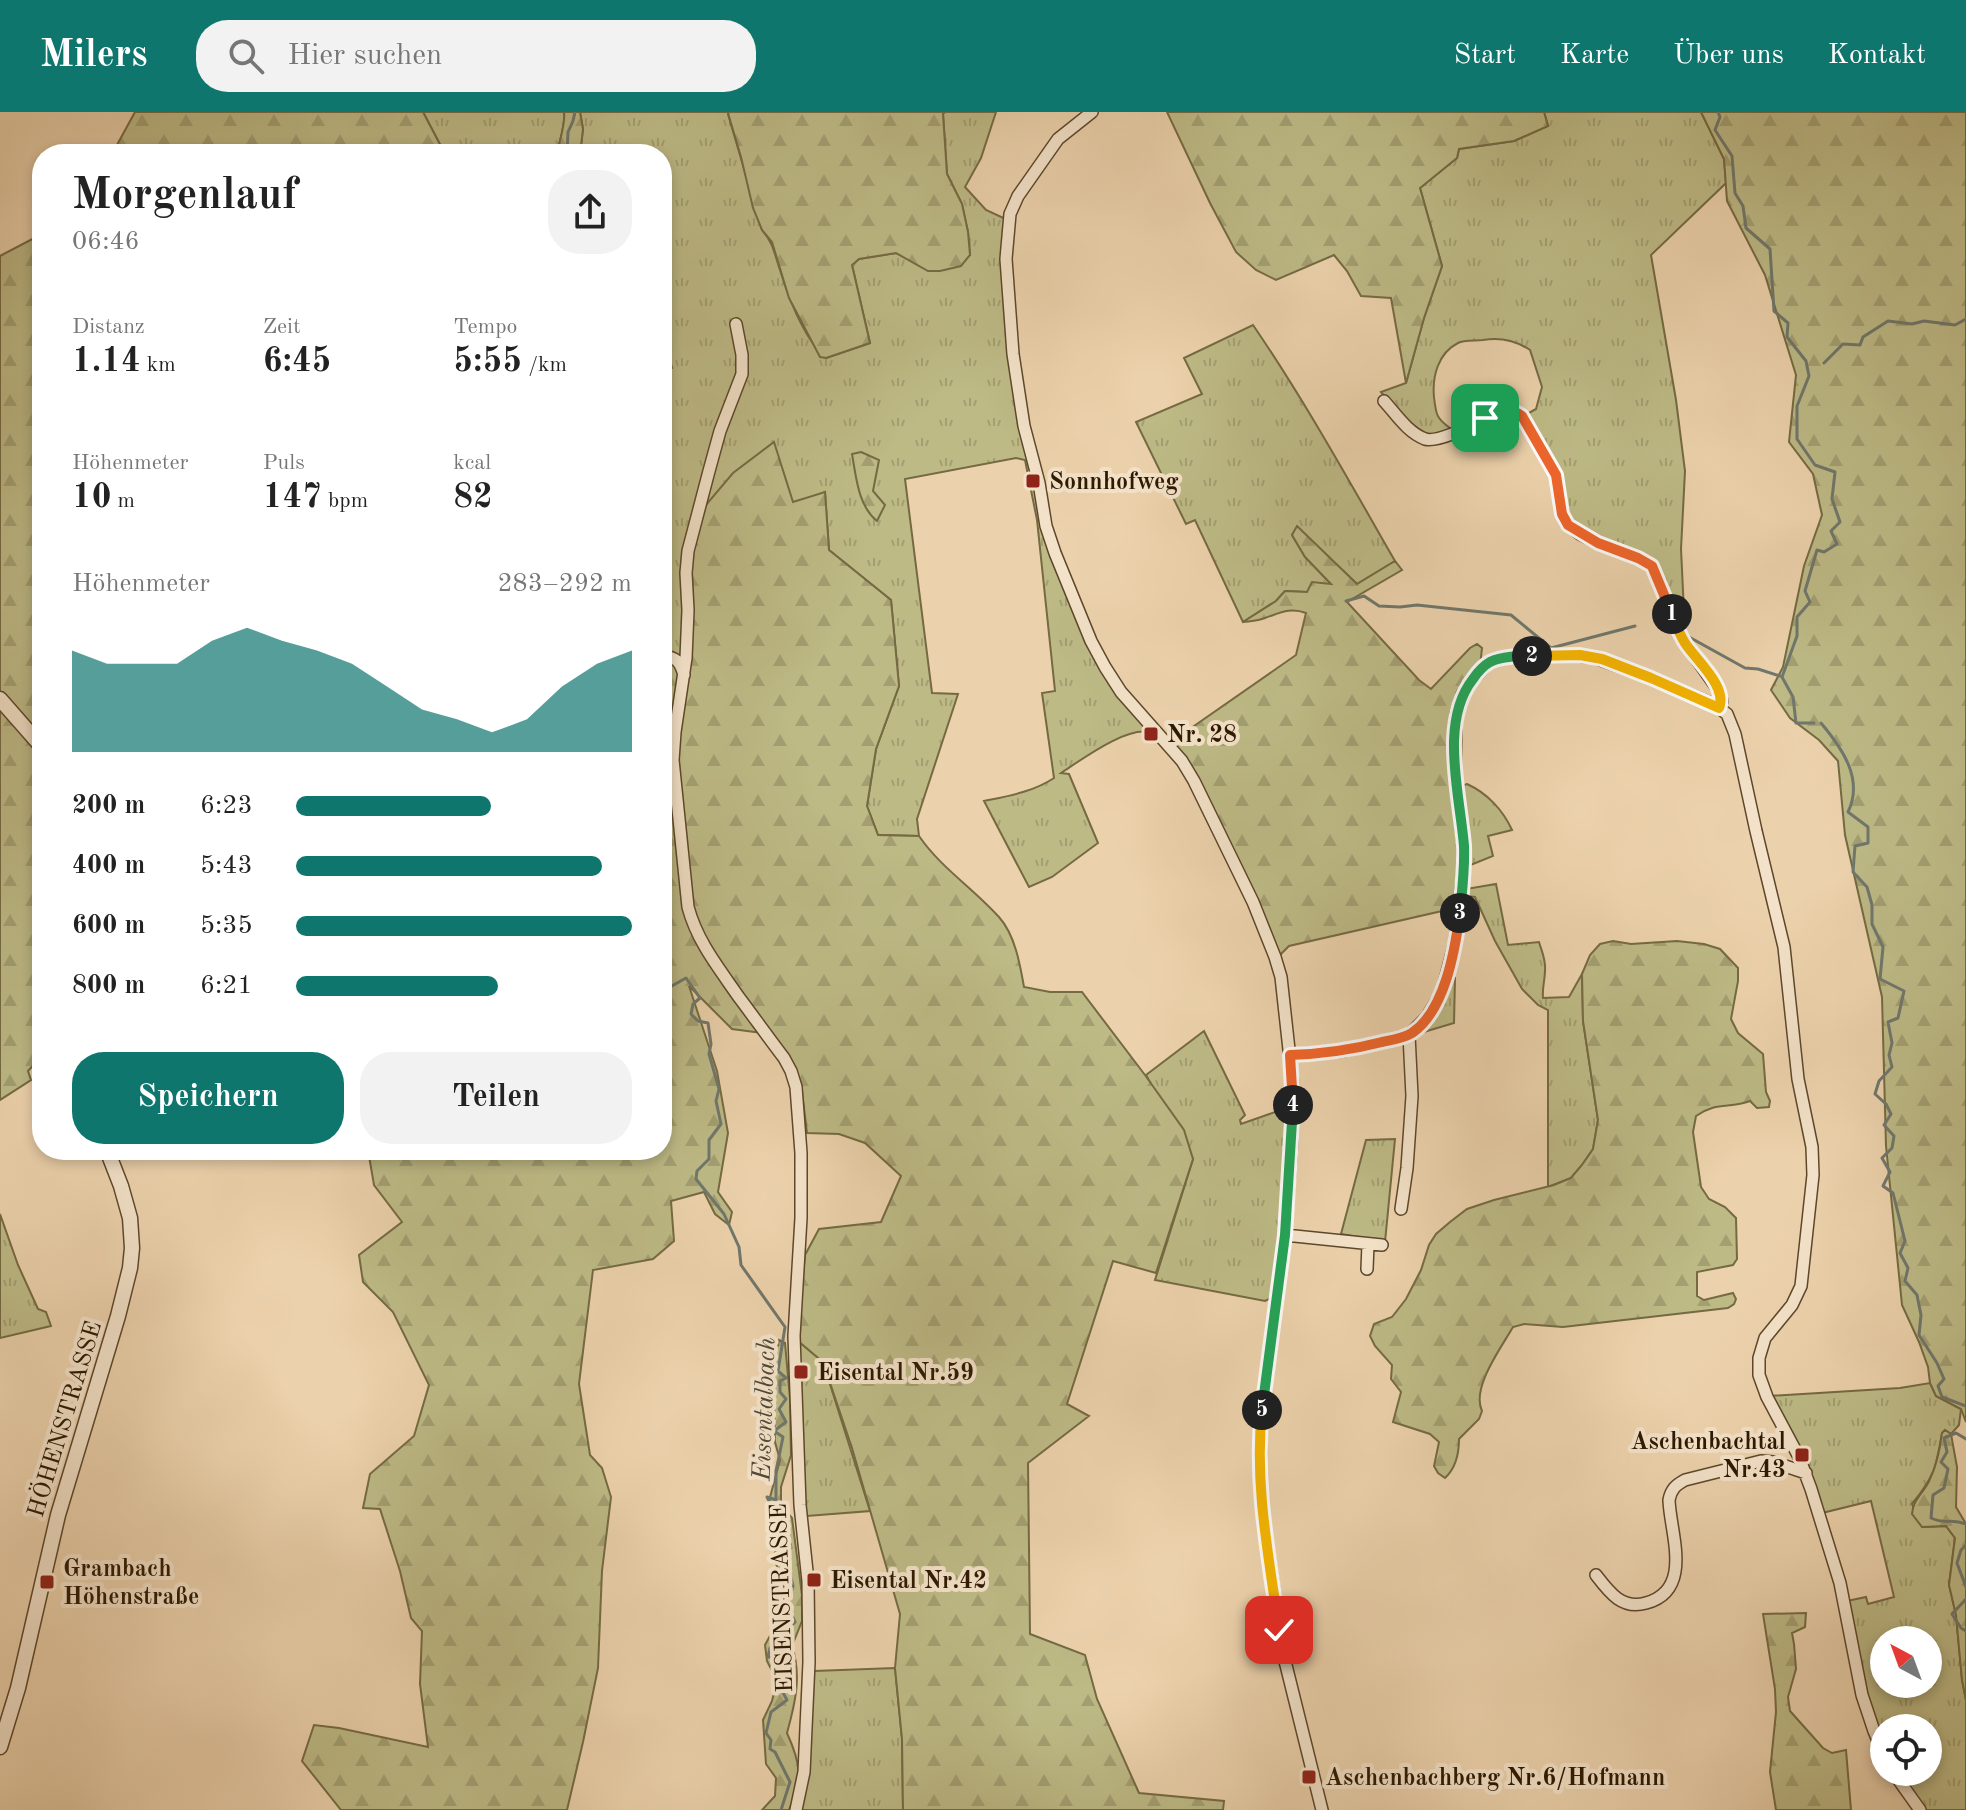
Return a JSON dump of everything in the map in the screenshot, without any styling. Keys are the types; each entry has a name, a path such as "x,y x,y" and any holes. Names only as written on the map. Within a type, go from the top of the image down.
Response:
{"street":[{"path":"1092,112 1065,132 1053,146 1018,196 1008,221 1006,259 1010,325 1024,426 1039,483 1046,526 1091,641 1121,692 1182,761 1194,781 1253,902 1281,977 1293,1105 1285,1235 1261,1422 1260,1475 1283,1653 1322,1810"},
{"name":"EISENSTRASSE","path":"736,324 742,374 720,431 688,551 686,658 673,760 688,907 693,926 716,966 784,1058 796,1087 801,1205 794,1336 800,1505 808,1581 809,1662 804,1772 796,1810"},
{"path":"1384,401 1415,434 1429,440 1439,439 1498,411 1515,411 1522,416 1556,475 1562,514 1568,525 1598,543 1652,566 1681,637 1719,691 1723,711 1735,734 1784,947 1798,1079 1812,1147 1813,1175 1801,1286 1792,1305 1765,1338 1758,1366 1759,1375 1806,1473 1840,1583 1870,1718"},
{"path":"1290,1055 1343,1051 1409,1035 1427,1017 1438,999 1455,942 1462,893 1464,853 1455,779 1455,727 1462,695 1482,668 1506,658 1592,657 1651,678 1723,711"},
{"path":"672,658 681,664 684,675"},
{"path":"0,699 32,736"},
{"path":"1401,1209 1412,1096 1409,1035"},
{"name":"HÖHENSTRASSE","path":"0,1747 18,1688 58,1515 130,1268 130,1218 111,1160"},
{"path":"1285,1235 1382,1245"},
{"path":"1367,1269 1368,1244"},
{"path":"1596,1575 1613,1595 1627,1604 1653,1601 1667,1590 1675,1575 1677,1555 1669,1500 1670,1493 1678,1484 1761,1461 1806,1473"},
{"path":"1903,1786 1920,1810"}],"green space":[{"path":"135,112 423,112 440,144 117,144"},
{"path":"423,112 564,112 559,144 440,144"},
{"path":"564,112 580,112 581,144 559,144"},
{"path":"580,112 730,112 728,114 762,230 773,249 798,317 810,340 826,358 870,343 852,265 859,259 896,253 912,261 970,255 962,204 947,174 943,114 996,112 981,158 965,187 986,210 1012,222 1011,276 1023,400 1050,525 1094,639 1152,733 1142,732 1118,738 1061,773 1069,774 1098,843 1052,877 1029,887 984,801 1029,790 1054,778 1042,693 1055,691 1037,520 1025,460 1016,458 905,479 932,693 958,694 917,819 919,836 878,835 867,806 876,749 899,686 891,600 829,550 825,492 691,551 693,604 680,664 672,664 672,144 581,144"},
{"path":"730,112 944,112 947,174 962,204 970,255 961,266 940,271 928,271 896,253 859,259 852,265 870,343 826,358 820,357 789,298 772,242 762,230 753,208"},
{"path":"1167,112 1544,112 1548,126 1514,141 1459,149 1457,158 1420,188 1442,266 1406,383 1391,298 1361,296 1334,255 1276,280 1256,270 1236,252"},
{"path":"1544,112 1701,112 1724,159 1726,183 1651,255 1685,471 1681,549 1684,612 1676,620 1654,565 1568,523 1525,415 1536,409 1542,387 1530,350 1507,340 1495,339 1463,341 1451,347 1438,366 1434,389 1435,408 1450,428 1433,437 1412,427 1381,392 1406,383 1442,266 1420,188 1457,158 1459,149 1514,141 1548,126"},
{"path":"1701,112 1966,112 1966,1422 1961,1409 1936,1396 1919,1342 1902,1305 1886,1146 1882,997 1845,835 1838,761 1819,740 1790,718 1771,690 1783,667 1804,566 1822,515 1813,474 1789,442 1796,375 1765,275 1727,201 1724,159"},
{"path":"32,239 32,1067 28,1071 31,1080 0,1100 0,256"},
{"path":"1253,325 1309,412 1395,561 1357,584 1297,527 1292,535 1305,557 1332,585 1307,592 1285,591 1276,601 1243,622 1195,520 1186,524 1136,422 1202,394 1184,358"},
{"path":"774,442 793,502 825,492 829,550 891,600 899,686 876,749 867,806 878,835 919,836 937,858 999,917 1013,941 1024,987 1050,992 1082,992 1184,1130 1193,1159 1156,1273 1113,1261 1067,1404 1089,1416 1028,1463 1030,1634 1085,1655 1097,1699 1139,1793 1224,1801 1223,1810 903,1810 902,1739 895,1668 900,1614 852,1448 823,1362 797,1340 805,1255 819,1229 881,1222 901,1176 865,1143 839,1134 807,1133 801,1083 785,1053 769,1034 732,1029 689,986 717,1071 728,1133 718,1192 732,1212 729,1225 715,1214 704,1192 671,1201 674,1241 653,1259 593,1270 579,1384 590,1455 602,1468 611,1497 602,1571 598,1668 567,1810 341,1810 302,1761 314,1725 428,1747 420,1684 422,1631 411,1618 380,1509 363,1508 370,1474 414,1436 429,1385 393,1312 363,1282 359,1255 402,1222 374,1185 370,1160 672,1160 672,664 679,664 693,604 691,551 700,512 733,473"},
{"path":"861,452 879,460 873,491 885,505 877,521 862,499 857,481 852,454"},
{"path":"1297,526 1357,584 1395,561 1402,570 1347,602 1431,689 1470,648 1477,644 1482,648 1480,666 1459,694 1458,900 1442,911 1289,946 1279,956 1171,742 1296,655 1306,613 1290,611 1243,622 1276,601 1285,591 1307,592 1312,582 1331,584 1305,557 1292,535"},
{"path":"1467,784 1494,803 1512,830 1488,836 1493,856 1468,866 1461,791"},
{"path":"1496,884 1508,945 1539,942 1545,963 1543,998 1569,997 1582,974 1583,1021 1598,1120 1593,1149 1582,1165 1571,1178 1548,1187 1548,1010 1522,989 1475,897 1466,896 1466,889"},
{"path":"1613,941 1631,944 1677,941 1704,944 1720,949 1738,968 1731,1019 1738,1033 1763,1054 1769,1107 1757,1108 1750,1101 1710,1108 1696,1116 1693,1132 1701,1187 1709,1199 1725,1207 1736,1218 1737,1259 1733,1265 1697,1272 1697,1296 1704,1300 1733,1293 1736,1299 1728,1308 1563,1327 1524,1324 1513,1327 1484,1380 1479,1419 1459,1439 1456,1460 1445,1478 1434,1466 1439,1442 1430,1434 1393,1422 1401,1392 1391,1379 1392,1365 1370,1336 1374,1324 1392,1317 1406,1299 1421,1270 1429,1245 1450,1222 1467,1209 1571,1178 1593,1149 1598,1120 1583,1021 1582,974 1590,955 1600,944"},
{"path":"1455,978 1454,1023 1417,1034 1450,979"},
{"path":"1204,1031 1245,1115 1240,1120 1241,1124 1278,1111 1285,1111 1291,1116 1276,1277 1271,1298 1265,1301 1155,1280 1193,1159 1146,1075"},
{"path":"1395,1139 1385,1242 1341,1234 1366,1140"},
{"path":"0,1214 38,1309 46,1312 51,1326 0,1338"},
{"path":"779,1340 785,1343 791,1455 781,1487 781,1505 792,1518 802,1595 802,1621 792,1646 797,1668 796,1690 787,1733 795,1754 798,1780 789,1810 762,1810 775,1796 776,1778 766,1764 763,1720 777,1681 767,1661 765,1645 777,1623 786,1592 774,1558 778,1532 769,1501 780,1460 775,1442 773,1365"},
{"path":"797,1340 823,1362 870,1511 807,1516"},
{"path":"1930,1383 1936,1396 1961,1409 1959,1425 1951,1434 1945,1430 1942,1433 1933,1471 1912,1504 1923,1527 1946,1526 1955,1538 1949,1585 1956,1615 1966,1700 1966,1810 1924,1810 1907,1786 1942,1786 1942,1714 1871,1714 1847,1601 1866,1597 1868,1604 1894,1597 1871,1501 1822,1513 1769,1396 1900,1388"},
{"path":"1945,1430 1951,1434 1957,1467 1956,1507 1966,1524 1966,1700 1956,1615 1949,1585 1955,1538 1946,1526 1922,1527 1912,1514 1914,1504 1932,1474"},
{"path":"1806,1613 1805,1627 1792,1633 1796,1669 1788,1697 1790,1711 1823,1748 1832,1753 1846,1750 1851,1810 1776,1810 1770,1772 1775,1689 1763,1614"},
{"path":"895,1668 902,1739 903,1810 798,1810 811,1673"}],"waterway":[{"name":"Eisentalbach","path":"567,144 575,112"},
{"path":"1718,112 1720,117 1715,130 1732,156 1735,193 1743,206 1746,228 1770,249 1774,311 1788,323 1787,337 1806,361 1809,376 1797,406 1797,439 1815,465 1835,472 1832,499 1840,522 1831,531 1837,544 1824,552 1817,550 1805,591 1810,602 1797,617 1797,636 1782,677 1793,697 1796,723 1814,723"},
{"path":"1824,363 1843,344 1860,345 1863,337 1888,321 1955,325 1966,319"},
{"path":"1346,601 1364,596 1379,606 1417,605 1511,615 1551,648 1635,626"},
{"path":"1689,637 1745,668 1780,676"},
{"path":"1821,723 1843,753 1852,776 1852,800 1848,812 1868,827 1868,843 1855,846 1853,872 1867,887 1872,905 1872,924 1883,947 1880,979 1904,991 1898,1018 1888,1022 1892,1067 1879,1081 1875,1094 1891,1114 1884,1125 1894,1136 1892,1148 1882,1158 1890,1172 1883,1186 1893,1193 1905,1241 1900,1253 1908,1268 1905,1281 1917,1295 1921,1315 1919,1335 1944,1379 1938,1386 1942,1397 1966,1406"},
{"name":"Eisentalbach","path":"672,986 686,978 700,998 693,1004 691,1014 698,1021 708,1023 709,1054 719,1089 716,1101 721,1124 709,1140 709,1159 697,1171 696,1179 724,1214 739,1247 741,1265 785,1327 778,1371 786,1378 780,1381 780,1392 786,1399 779,1409 786,1422 774,1431 783,1437 776,1471 776,1500 767,1497 791,1548 785,1554 793,1586 787,1605 795,1622 770,1648 768,1657 782,1658 790,1674 782,1691 787,1700 771,1712 766,1733 771,1740 770,1749 775,1752 790,1782 781,1810"},
{"path":"1966,1439 1956,1433 1944,1438 1947,1452 1941,1462 1948,1469 1944,1488 1933,1495 1931,1518 1966,1524"},
{"path":"1966,1545 1957,1563 1966,1587"},
{"path":"1966,1599 1952,1614 1966,1631"}],"place":[{"name":"Sonnhofweg","path":"1033,481"},
{"name":"Nr. 28","path":"1151,734"},
{"name":"Eisental Nr.59","path":"801,1372"},
{"name":"Aschenbachtal Nr.43","path":"1802,1455"},
{"name":"Eisental Nr.42","path":"814,1580"},
{"name":"Grambach Höhenstraße","path":"47,1582"},
{"name":"Aschenbachberg Nr.6/Hofmann","path":"1309,1777"}],"route":[{"path":"1279,1630 1264,1523 1259,1455 1285,1235 1292,1138 1290,1055 1343,1051 1409,1035 1427,1017 1438,999 1455,942 1462,893 1463,841 1456,787 1455,727 1462,695 1482,668 1496,659 1569,655 1602,659 1719,708 1721,705 1722,697 1714,682 1681,637 1652,566 1598,543 1568,525 1562,514 1556,475 1522,416 1515,411 1502,410 1485,418"}]}
